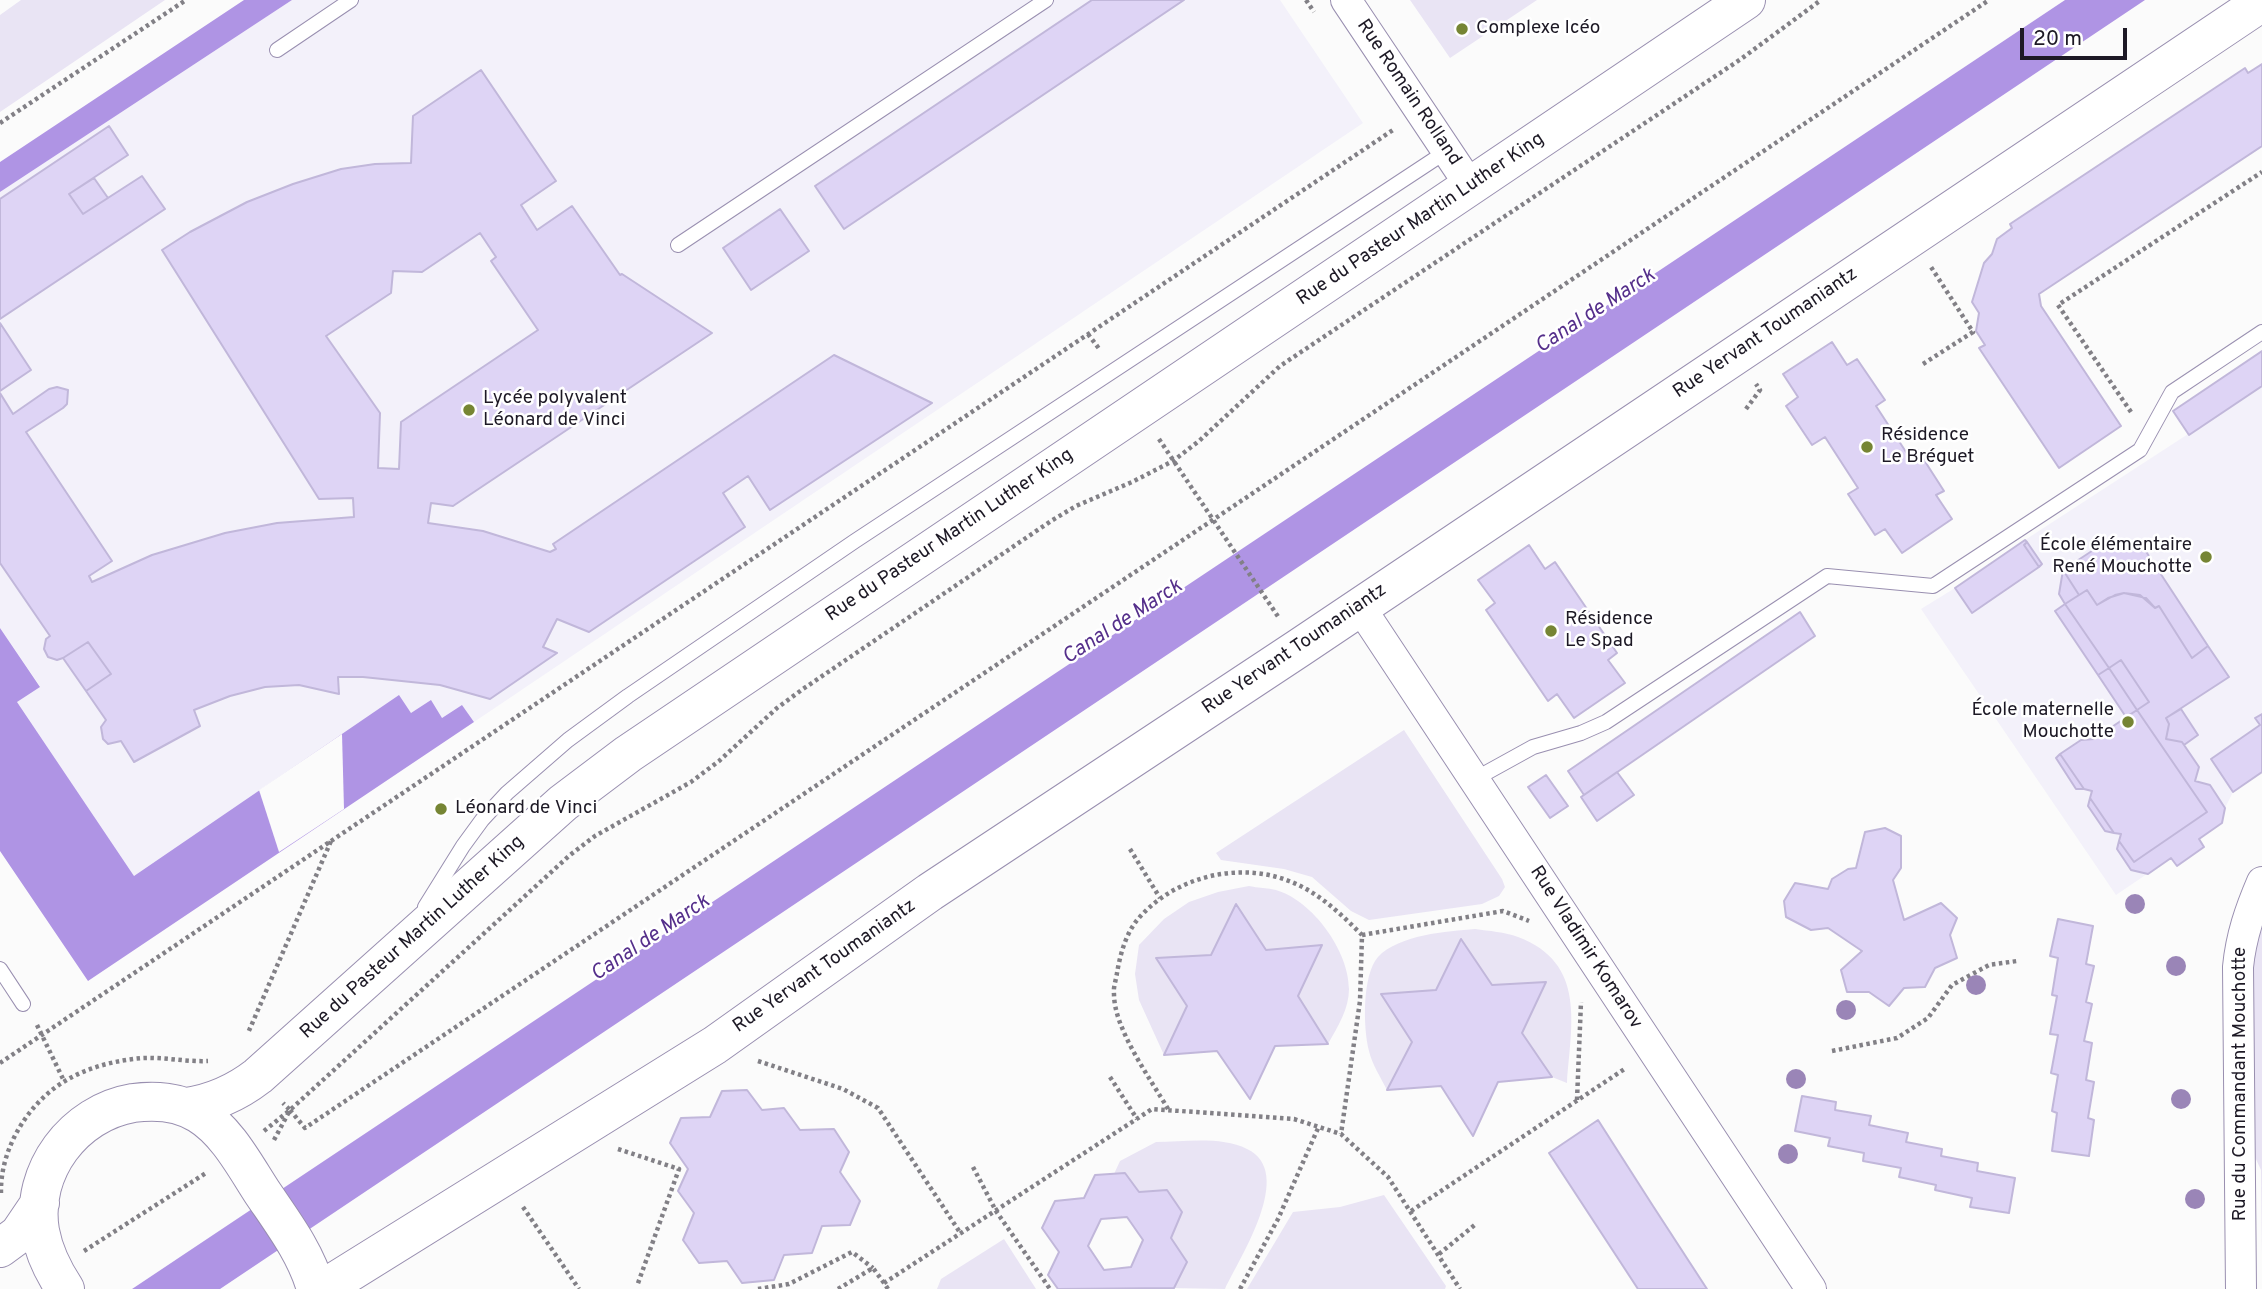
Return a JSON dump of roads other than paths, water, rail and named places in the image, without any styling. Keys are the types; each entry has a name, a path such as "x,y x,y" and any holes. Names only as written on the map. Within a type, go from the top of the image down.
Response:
{"street":[{"name":"Rue Romain Rolland","path":"1346,0 1471,187"},
{"name":"Rue du Pasteur Martin Luther King","path":"186,1107 215,1102 258,1076 564,803 628,754 1746,0"},
{"name":"Rue Yervant Toumaniantz","path":"323,1289 715,1045 930,892 2262,2"},
{"name":"Rue Vladimir Komarov","path":"1360,607 1811,1289"},
{"name":"Rue du Commandant Mouchotte","path":"2241,1289 2238,967 2245,926 2262,882"},
{"path":"59,1280 45,1252 40,1229 40,1203 46,1174 55,1156 77,1129 111,1108 144,1102 168,1102 201,1115 253,1159 300,1248 316,1289"},
{"path":"0,1248 19,1234 40,1203"}],"lane":[{"path":"277,50 351,0"},
{"path":"678,245 1046,0"},
{"path":"399,950 463,846 482,821 507,793 568,740 855,541 1447,151"},
{"path":"1475,779 1533,747 1581,733 1606,722 1827,576 1933,586 2140,450 2172,392 2262,331"},
{"path":"0,969 23,1003"}],"place":[{"name":"Complexe Icéo","path":"1462,29"},
{"name":"Lycée polyvalent Léonard de Vinci","path":"469,410"},
{"name":"Résidence Le Bréguet","path":"1867,447"},
{"name":"École élémentaire René Mouchotte","path":"2206,557"},
{"name":"Résidence Le Spad","path":"1551,631"},
{"name":"École maternelle Mouchotte","path":"2128,722"},
{"name":"Léonard de Vinci","path":"441,809"}],"water label":[{"name":"Canal de Marck","path":"1596,312"},
{"name":"Canal de Marck","path":"1123,623"},
{"name":"Canal de Marck","path":"651,939"}]}
